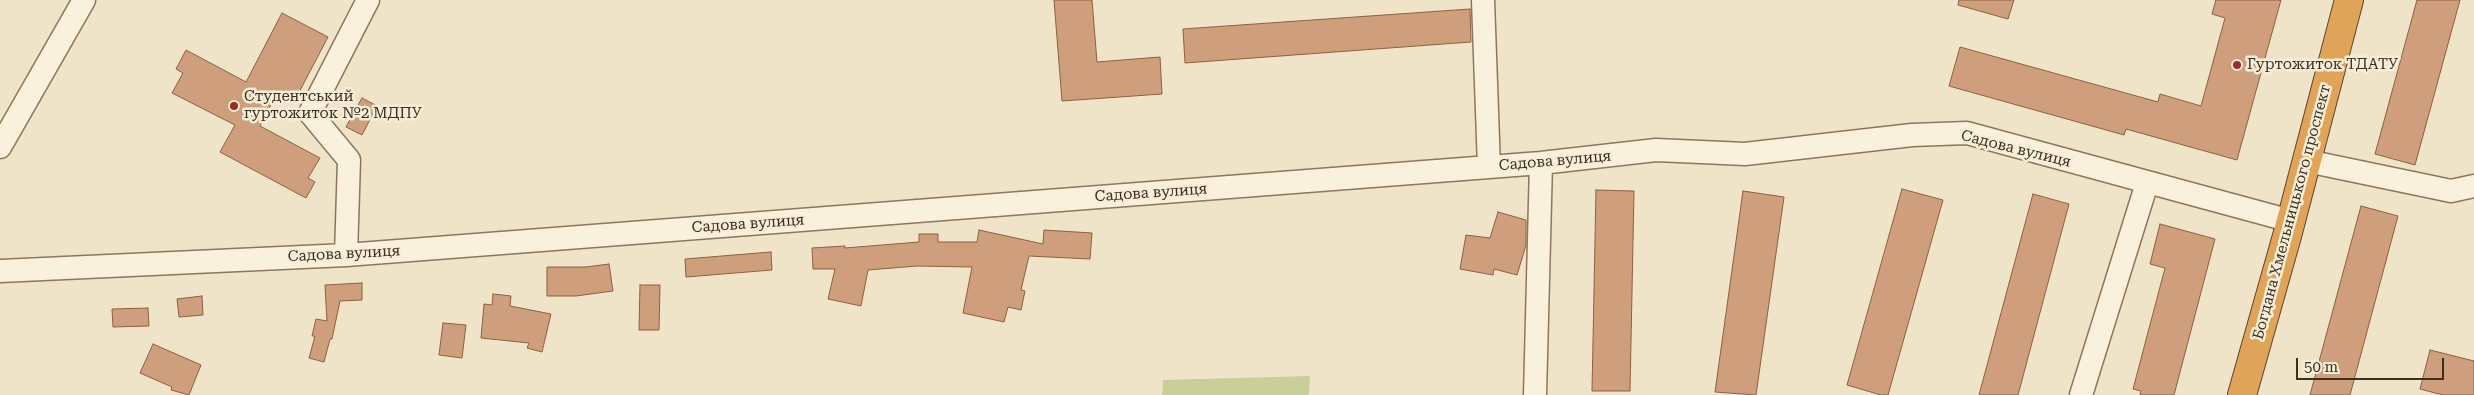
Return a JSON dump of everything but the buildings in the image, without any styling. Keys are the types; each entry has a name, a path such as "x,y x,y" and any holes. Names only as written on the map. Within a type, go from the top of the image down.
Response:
{"highway":[{"name":"Богдана Хмельницького проспект","path":"2242,395 2291,221 2349,0"}],"street":[{"path":"346,255 349,160 310,112 368,0"},
{"path":"1483,0 1489,167"},
{"path":"0,146 82,1"},
{"name":"Садова вулиця","path":"0,271 346,255 1541,163 1656,150 1745,154 1912,135 1967,133 2291,221"},
{"path":"2307,161 2451,191 2474,186"},
{"path":"1535,395 1541,163"},
{"path":"2081,395 2147,183"}],"green space":[{"path":"1310,376 1309,395 1162,395 1163,380"}],"place":[{"name":"Гуртожиток ТДАТУ","path":"2237,65"},
{"name":"Студентський гуртожиток №2 МДПУ","path":"234,106"}]}
